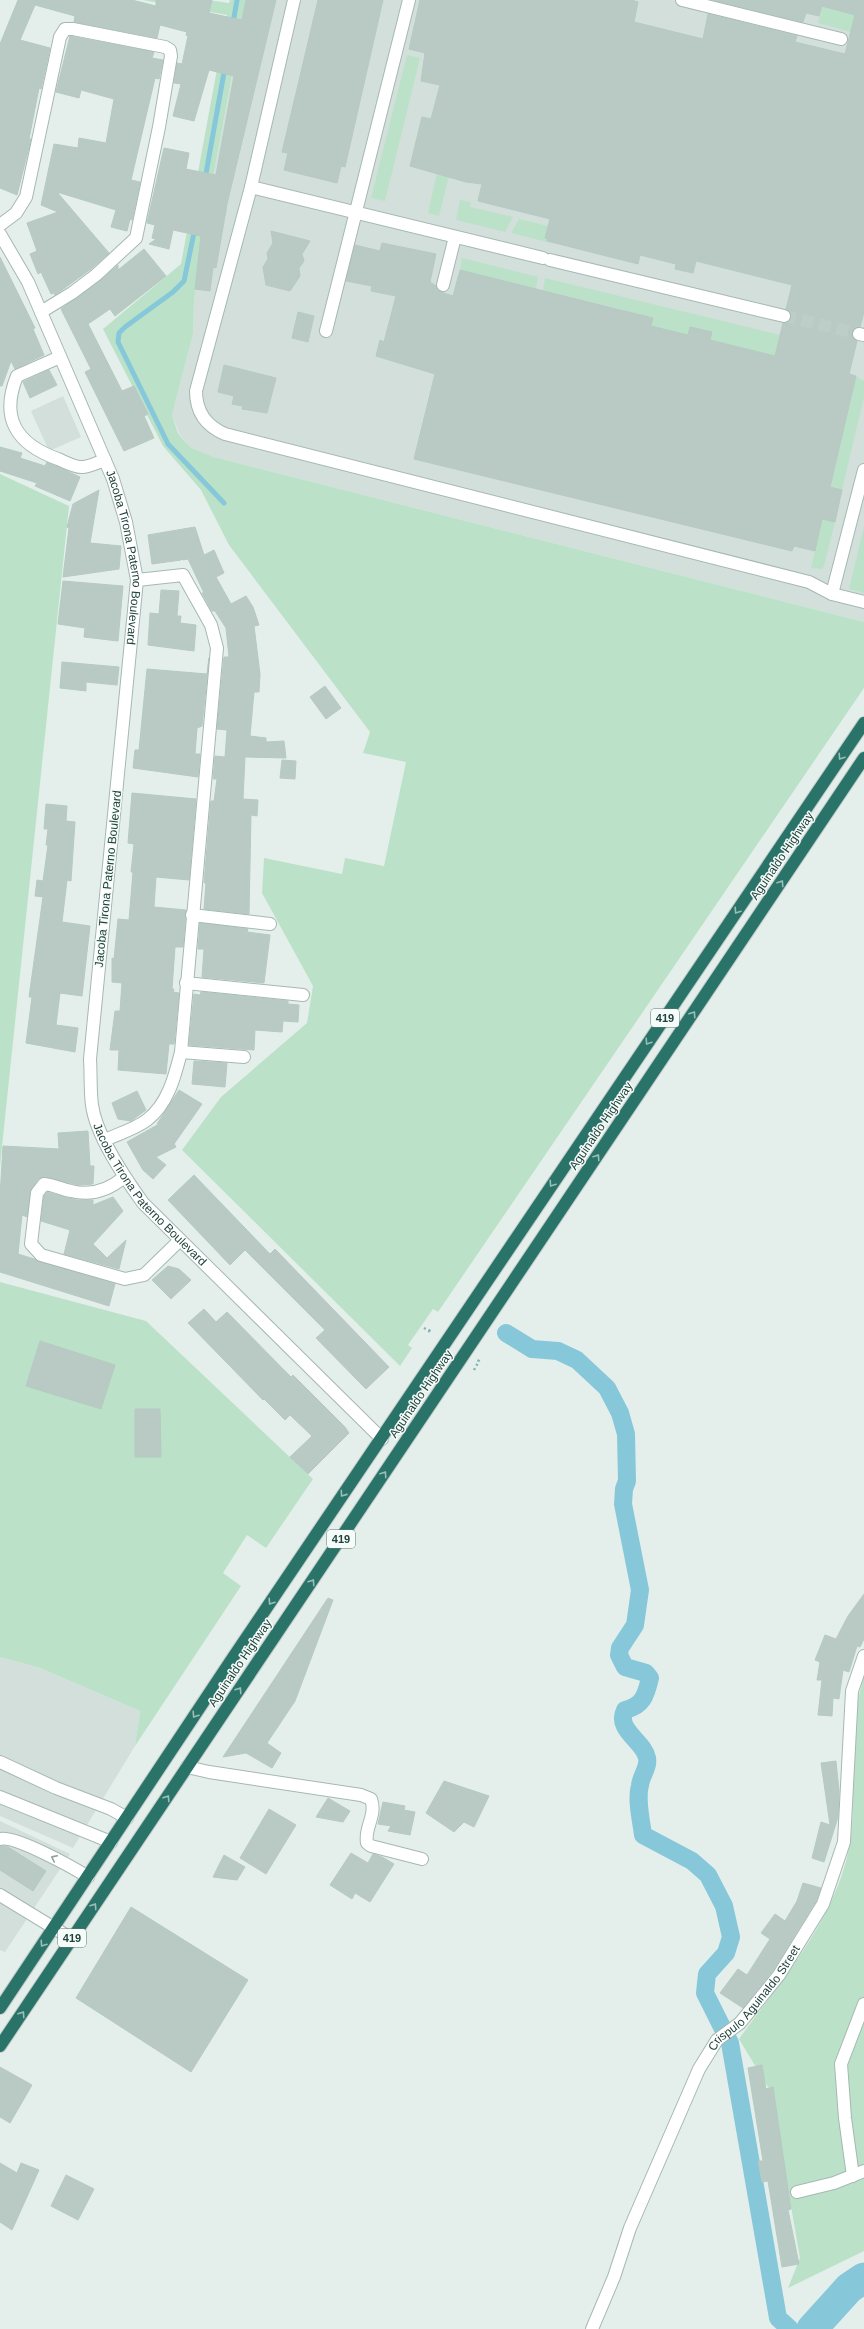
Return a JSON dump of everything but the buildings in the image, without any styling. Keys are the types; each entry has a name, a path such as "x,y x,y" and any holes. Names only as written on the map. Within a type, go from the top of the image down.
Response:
{"highway":[{"name":"Aguinaldo Highway","path":"0,2008 232,1659 382,1439 864,723"},
{"name":"Aguinaldo Highway","path":"0,2046 864,758"},
{"path":"127,1818 145,1830"},
{"path":"111,1842 130,1854"}],"street":[{"path":"294,0 251,187 196,391 198,409 208,424 216,430 809,582 832,594 864,602"},
{"path":"326,330 354,212 409,0"},
{"path":"682,0 841,39"},
{"path":"0,225 16,213 26,197 60,37 65,29 73,29 165,47 170,50 171,56 160,127 136,238 118,257 84,284 40,312"},
{"path":"251,187 784,316"},
{"name":"Jacoba Tirona Paterno Boulevard","path":"0,234 28,282 104,460 126,522 137,580 90,1059 92,1106 105,1140 124,1177 143,1203 179,1242 382,1439"},
{"path":"443,285 455,237"},
{"path":"60,357 18,376 10,392 8,413 18,435 40,453 81,468 104,460"},
{"path":"832,594 864,470"},
{"path":"105,1140 146,1121 159,1108 175,1078 181,1052 216,648 210,625 183,575 137,580"},
{"path":"192,915 270,924"},
{"path":"186,983 303,995"},
{"path":"181,1052 244,1058"},
{"path":"124,1177 109,1188 93,1193 72,1192 56,1185 44,1184 37,1193 31,1244 41,1255 125,1279 144,1275 179,1242"},
{"name":"Crispulo Aguinaldo Street","path":"592,2329 614,2277 630,2228 699,2069 716,2040 740,2023 779,1975 823,1904 844,1842 852,1691 864,1656"},
{"path":"0,1762 56,1788 111,1809 127,1818"},
{"path":"187,1766 209,1772 361,1795 371,1799 374,1808 366,1837 367,1843 371,1846 422,1859"},
{"path":"0,1797 111,1842"},
{"path":"0,1839 8,1839 43,1853 88,1877"},
{"path":"0,1895 72,1939"},
{"path":"853,2176 845,2118 841,2064 864,2004"},
{"path":"796,2192 853,2176 864,2171"}],"path":[{"path":"424,1328 430,1332 432,1327"}],"shaded area":[{"path":"246,0 864,0 864,622 214,457 192,448 184,441 172,415 193,334 194,302 200,248"},
{"path":"63,396 81,437 49,451 31,411"},
{"path":"0,1657 40,1668 140,1711 135,1746 73,1848 0,1816"},
{"path":"0,1821 70,1854 5,1952 0,1950"}],"green space":[{"path":"143,0 208,0 229,3 230,0 246,0 200,248 194,302 193,334 172,415 178,433 192,448 214,457 864,622 864,688 438,1312 433,1309 408,1345 412,1348 400,1366 182,1150 221,1097 307,1023 313,986 262,893 264,858 342,874 345,858 384,866 406,762 363,753 370,732 229,545 201,490 163,446 103,329 181,264 227,15"},
{"path":"822,6 864,17 851,32 818,23"},
{"path":"407,55 420,58 385,201 371,198"},
{"path":"437,173 449,176 439,216 428,213"},
{"path":"460,200 471,202 470,207 513,217 505,232 456,220"},
{"path":"519,219 548,226 545,238 548,239 547,242 511,233"},
{"path":"462,258 538,277 536,289 460,270"},
{"path":"545,278 780,335 775,356 651,326 653,318 638,314 623,319 625,310 543,290"},
{"path":"856,376 864,381 864,397 842,490 830,487"},
{"path":"0,474 69,506 0,1166"},
{"path":"822,519 835,522 824,566 822,569 811,568"},
{"path":"864,527 864,593 849,589"},
{"path":"0,1282 146,1321 313,1479 266,1548 247,1535 223,1573 241,1586 135,1746 140,1711 40,1668 0,1657"},
{"path":"864,1674 864,2251 788,2288 800,2258 771,2092 739,2039 807,1944 835,1893 845,1866 851,1837 852,1823 853,1728"}],"waterway":[{"path":"233,23 237,0"},
{"path":"205,179 225,67"},
{"path":"195,228 184,281 173,292 125,327 119,333 118,342 168,444 224,503"},
{"path":"506,1333 532,1349 558,1351 577,1360 607,1388 620,1413 626,1434 627,1481 624,1489 623,1504 640,1590 635,1625 620,1648 619,1655 625,1667 646,1673 650,1678 643,1699 636,1706 625,1710 623,1717 624,1724 641,1746 647,1758 647,1765 638,1797 643,1835 692,1861 708,1875 724,1906 731,1937 726,1953 707,1974 705,1993 730,2043 778,2318 790,2329"},
{"path":"812,2329 849,2288 864,2278"}],"tunnel":[{"path":"784,316 859,334"}]}
